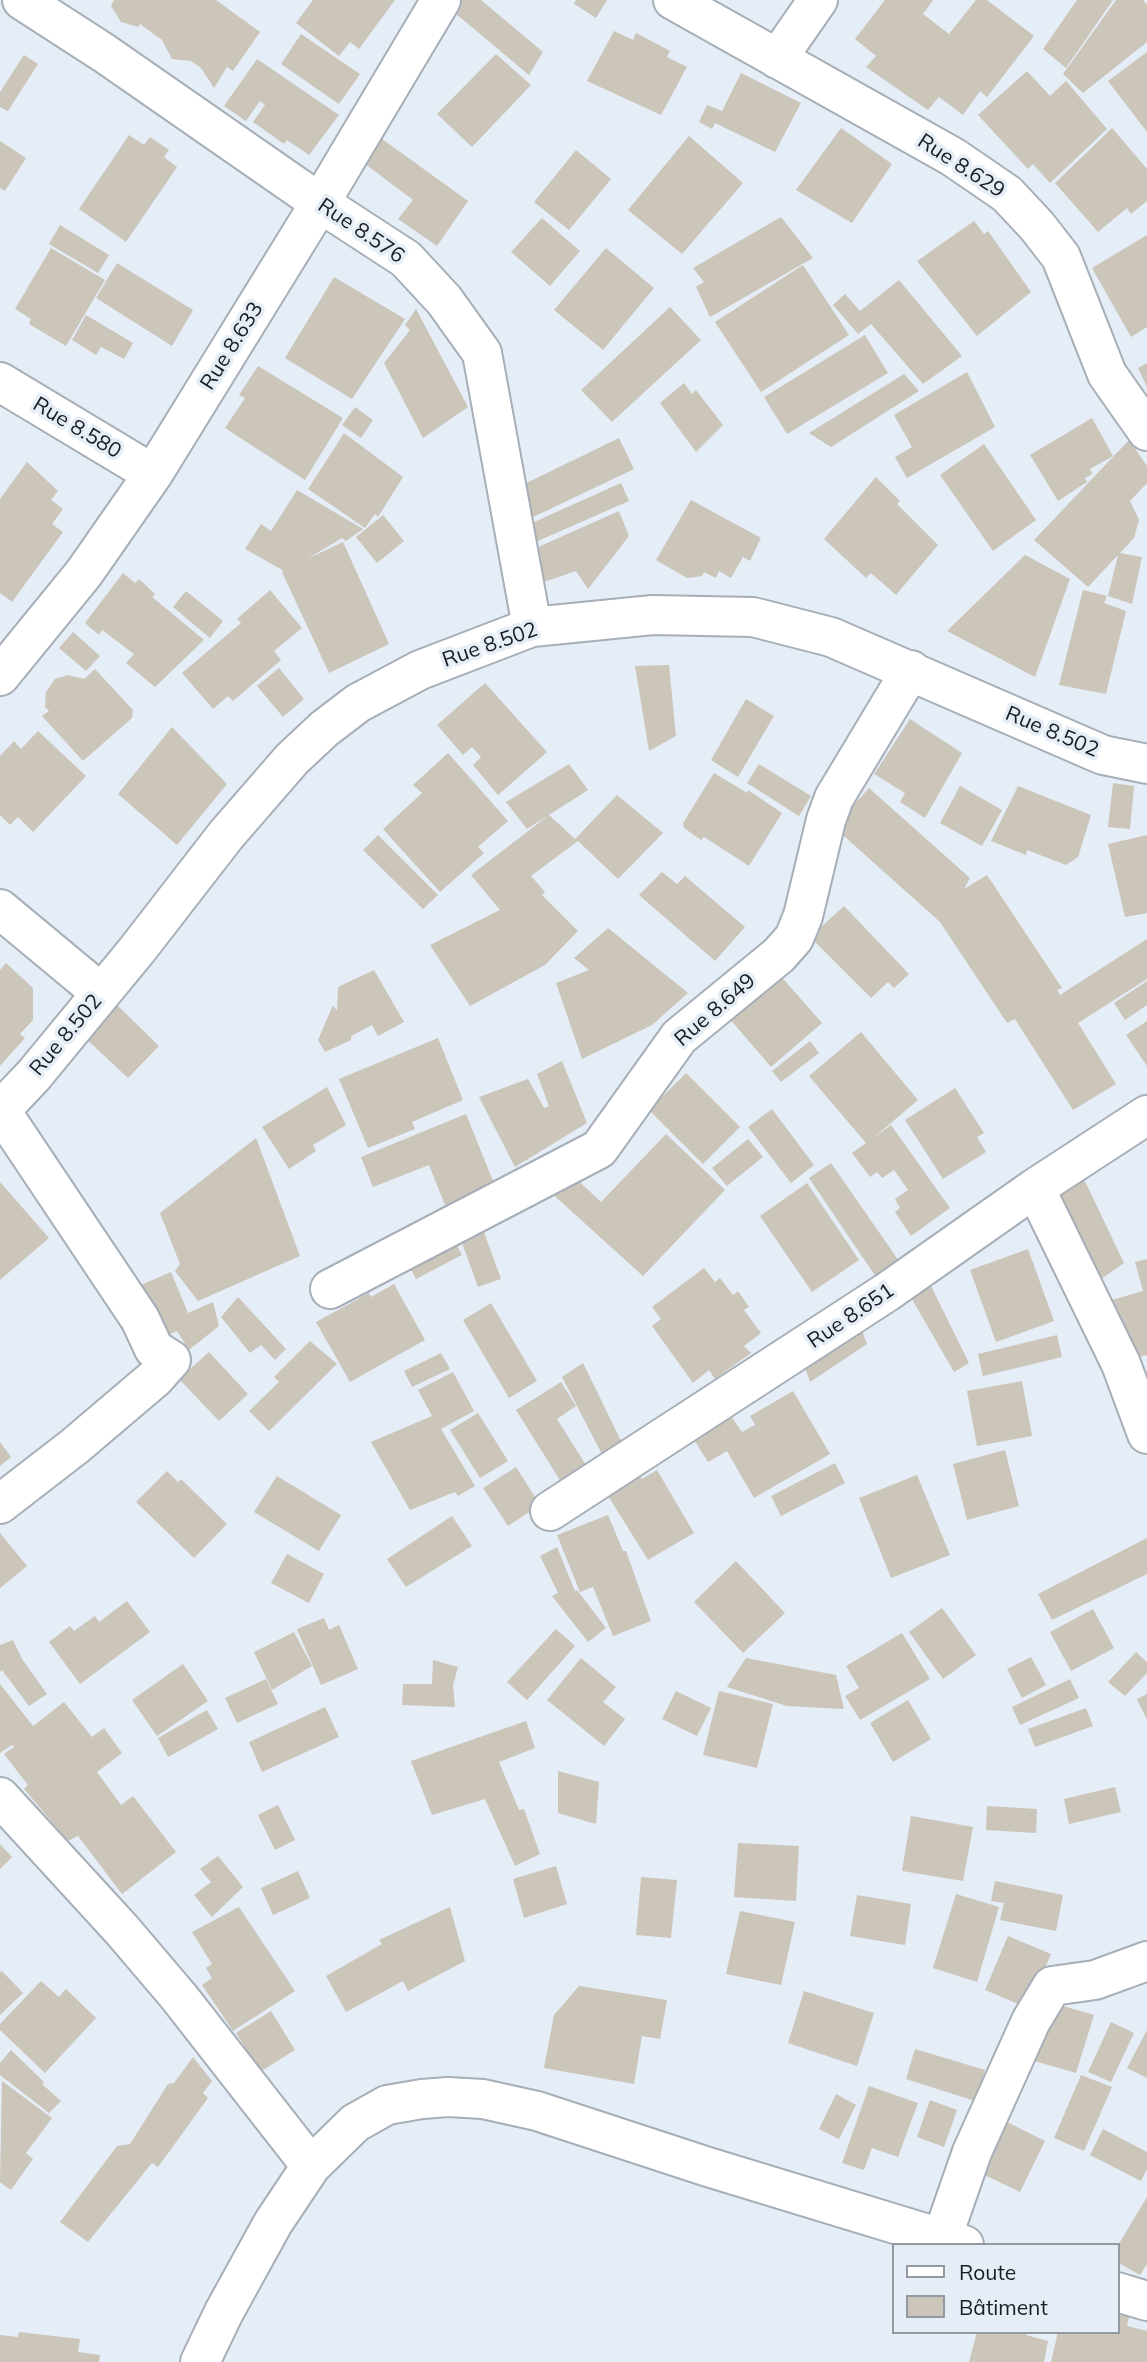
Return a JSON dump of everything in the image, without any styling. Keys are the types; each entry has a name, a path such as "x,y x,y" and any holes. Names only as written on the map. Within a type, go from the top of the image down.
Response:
{"street":[{"name":"Rue 8.576","path":"22,0 405,259 444,300 482,352 532,627"},
{"name":"Rue 8.633","path":"0,676 84,573 153,474 320,204 441,0"},
{"name":"Rue 8.629","path":"673,0 953,157 1007,194 1061,257 1107,374 1147,431"},
{"path":"776,59 818,0"},
{"name":"Rue 8.580","path":"0,382 153,474"},
{"name":"Rue 8.502","path":"0,1111 34,1075 226,835 292,759 324,729 358,703 420,670 532,627 653,615 753,617 831,637 1103,755 1147,764"},
{"name":"Rue 8.649","path":"331,1289 599,1149 679,1037 779,955 794,938 803,916 834,797 911,670"},
{"path":"0,909 101,993"},
{"path":"0,1111 140,1319 154,1349 172,1360 155,1378 75,1446 0,1504"},
{"name":"Rue 8.651","path":"550,1511 887,1292 1035,1188 1147,1115"},
{"path":"1035,1188 1121,1364 1147,1434"},
{"path":"0,1797 180,1997 311,2166"},
{"path":"200,2362 273,2223 311,2166 355,2123 387,2105 422,2098 483,2099 537,2111 708,2167 953,2241 972,2152 1031,2021 1052,1986 1095,1980 1147,1961"},
{"path":"1119,2293 1147,2301"}],"building":[{"path":"114,0 216,0 260,32 233,71 227,67 214,88 201,68 191,61 172,59 162,40 140,24 138,27 121,22 111,6"},
{"path":"313,0 395,0 359,49 350,42 339,56 296,23"},
{"path":"454,0 481,0 543,52 529,75 449,8"},
{"path":"576,0 607,0 596,18 574,4"},
{"path":"885,0 933,0 923,14 949,34 976,0 987,0 1034,36 987,97 980,91 963,115 939,97 928,110 866,67 876,56 855,39"},
{"path":"1077,0 1113,0 1066,68 1043,49"},
{"path":"1116,0 1143,0 1147,5 1147,42 1083,93 1063,74"},
{"path":"614,31 633,40 636,33 670,51 667,57 687,67 661,115 587,81"},
{"path":"301,34 360,74 339,104 281,64"},
{"path":"1147,52 1147,132 1108,81"},
{"path":"496,54 531,85 472,147 437,114"},
{"path":"24,55 38,64 8,111 0,107 0,92"},
{"path":"257,59 339,115 309,155 287,140 284,144 253,122 265,105 260,101 246,121 224,106"},
{"path":"1027,71 1050,96 1066,81 1107,129 1050,183 1033,164 1028,169 978,115"},
{"path":"741,73 801,103 775,152 715,123 712,129 699,122 707,105 722,111"},
{"path":"841,128 892,164 852,223 796,190"},
{"path":"1112,128 1147,169 1147,201 1131,214 1127,208 1098,232 1055,183"},
{"path":"129,135 144,145 150,137 169,150 164,157 177,167 126,242 79,209"},
{"path":"378,136 468,201 437,246 398,219 413,200 360,160"},
{"path":"689,136 743,183 682,254 628,210"},
{"path":"0,141 26,158 5,191 0,188"},
{"path":"576,150 611,179 569,230 534,202"},
{"path":"781,217 813,258 710,317 696,287 704,282 693,268"},
{"path":"542,218 580,251 550,286 511,252"},
{"path":"974,221 984,234 988,231 1031,292 977,336 917,261"},
{"path":"60,225 109,255 98,273 49,244"},
{"path":"1147,235 1147,327 1131,337 1092,268"},
{"path":"51,248 105,280 66,346 29,324 31,319 15,309"},
{"path":"606,248 654,288 603,350 554,310"},
{"path":"117,263 193,310 172,346 96,298"},
{"path":"803,265 849,335 761,392 715,322"},
{"path":"334,277 405,319 352,399 285,358"},
{"path":"899,280 962,356 923,384 871,324 858,334 833,305 845,294 860,311"},
{"path":"670,307 701,340 612,422 581,390"},
{"path":"416,309 468,407 423,438 384,363 410,330 405,325"},
{"path":"86,315 133,343 124,359 101,347 96,355 72,340"},
{"path":"865,335 888,373 787,434 764,397"},
{"path":"1147,363 1147,387 1138,368"},
{"path":"258,366 343,418 305,480 225,428 245,398 239,395"},
{"path":"967,372 995,427 907,478 895,457 912,447 894,415"},
{"path":"904,374 919,391 831,447 809,433"},
{"path":"684,383 692,394 696,390 723,425 696,452 660,403"},
{"path":"355,407 373,420 361,438 342,425"},
{"path":"1092,418 1113,456 1090,469 1092,474 1085,478 1087,482 1058,501 1030,455"},
{"path":"344,433 403,477 378,517 375,514 365,528 308,489"},
{"path":"619,438 634,469 529,519 514,489"},
{"path":"1129,440 1147,466 1147,483 1130,501 1139,520 1134,538 1120,553 1142,557 1132,604 1108,596 1118,555 1088,587 1034,540"},
{"path":"984,444 1036,520 993,551 940,475"},
{"path":"27,462 58,491 51,500 63,509 52,524 63,532 12,602 0,593 0,499"},
{"path":"876,477 900,501 897,504 938,545 896,595 871,573 866,578 824,539"},
{"path":"621,483 629,501 531,544 523,527"},
{"path":"297,490 363,529 346,541 342,538 307,559 343,542 389,644 329,673 282,572 284,571 245,549 261,524 271,531"},
{"path":"691,500 761,538 750,561 743,557 731,578 719,571 716,578 704,572 702,576 687,578 656,560"},
{"path":"619,511 629,536 588,589 576,571 538,584 527,552"},
{"path":"383,515 404,541 377,563 356,537"},
{"path":"1025,555 1070,579 1035,677 947,631"},
{"path":"123,573 135,583 139,579 155,594 152,597 204,640 155,687 126,663 134,654 102,630 99,635 85,623"},
{"path":"270,590 302,628 274,651 281,660 233,701 228,696 213,709 182,673 241,623 237,619"},
{"path":"1083,590 1107,596 1104,603 1126,611 1106,694 1059,685"},
{"path":"186,591 223,621 210,638 173,607"},
{"path":"73,632 100,656 86,671 59,648"},
{"path":"669,665 676,736 649,751 635,666"},
{"path":"279,668 304,699 283,717 257,686"},
{"path":"95,669 133,710 132,718 83,761 42,716 49,711 45,707 46,692 55,679 68,675 84,679"},
{"path":"485,683 547,752 498,795 473,765 481,757 472,747 463,755 437,725"},
{"path":"746,699 774,716 738,777 711,760"},
{"path":"910,719 962,753 925,818 900,802 905,793 874,774"},
{"path":"172,727 227,784 177,845 118,794"},
{"path":"38,731 86,776 33,832 18,817 10,825 0,815 0,756 14,741 21,749"},
{"path":"448,753 508,821 478,847 484,853 440,892 383,829 422,793 413,785"},
{"path":"569,764 588,790 527,829 506,802"},
{"path":"759,764 811,796 799,816 747,783"},
{"path":"714,773 747,793 748,790 782,813 749,866 704,837 701,840 684,828 683,823"},
{"path":"1113,783 1134,786 1130,829 1108,827"},
{"path":"960,786 1002,810 982,846 940,823"},
{"path":"1018,786 1091,815 1078,857 1066,865 1027,850 1026,855 991,841"},
{"path":"869,788 970,878 964,889 987,875 1062,988 1057,990 1060,995 1147,939 1147,979 1078,1023 1116,1084 1073,1110 1015,1019 1007,1023 940,922 834,827"},
{"path":"617,795 663,833 618,879 578,841 531,876 545,892 542,895 578,931 545,965 470,1006 430,945 500,910 471,875 549,815 575,839"},
{"path":"378,835 438,895 423,909 363,850"},
{"path":"1147,835 1147,913 1125,917 1108,844"},
{"path":"662,872 677,884 685,876 745,927 715,961 639,895"},
{"path":"844,906 909,974 894,988 888,982 871,998 810,937"},
{"path":"608,928 688,993 652,1025 582,1059 556,983 589,970 574,958"},
{"path":"6,963 33,988 33,1020 20,1034 25,1038 0,1066 0,970"},
{"path":"374,970 404,1022 378,1036 372,1025 351,1036 351,1040 325,1052 318,1040 333,1005 337,1011 338,987"},
{"path":"778,973 822,1023 771,1067 729,1018"},
{"path":"1147,981 1147,1005 1125,1020 1114,1003"},
{"path":"115,1003 159,1046 128,1078 83,1036"},
{"path":"1147,1021 1147,1066 1126,1035"},
{"path":"861,1032 918,1100 871,1140 891,1125 950,1208 911,1236 895,1212 900,1208 895,1199 908,1190 894,1170 882,1178 877,1172 870,1177 852,1153 866,1143 809,1076"},
{"path":"438,1038 463,1100 412,1122 415,1129 368,1148 339,1079"},
{"path":"810,1041 819,1053 781,1082 772,1071"},
{"path":"562,1061 587,1123 515,1167 479,1097 528,1079 544,1108 549,1106 537,1074"},
{"path":"686,1073 740,1127 703,1164 649,1110"},
{"path":"327,1087 346,1125 313,1145 316,1151 289,1169 262,1127"},
{"path":"955,1088 984,1133 977,1137 986,1152 943,1179 905,1120"},
{"path":"772,1109 814,1165 791,1183 748,1127"},
{"path":"466,1114 495,1186 445,1205 429,1165 373,1187 361,1157"},
{"path":"666,1134 725,1190 643,1276 548,1190 567,1170 601,1202"},
{"path":"256,1138 300,1256 198,1301 175,1271 180,1264 160,1213"},
{"path":"748,1139 763,1157 727,1186 712,1168"},
{"path":"831,1163 899,1261 876,1277 809,1178"},
{"path":"1083,1177 1124,1263 1094,1284 1050,1193"},
{"path":"0,1182 49,1238 0,1280"},
{"path":"807,1183 859,1260 812,1292 760,1216"},
{"path":"480,1221 501,1279 478,1287 457,1229"},
{"path":"450,1232 462,1255 416,1279 404,1256"},
{"path":"1028,1249 1054,1321 996,1342 970,1270"},
{"path":"1147,1259 1147,1355 1138,1357 1112,1300 1143,1291 1135,1262"},
{"path":"704,1268 715,1282 720,1278 733,1295 738,1291 749,1307 744,1310 761,1333 744,1346 751,1353 715,1379 709,1370 693,1383 652,1326 661,1319 652,1307"},
{"path":"171,1272 188,1313 213,1302 219,1326 189,1350 177,1331 157,1340 134,1288"},
{"path":"926,1276 969,1363 954,1372 909,1294"},
{"path":"394,1284 425,1340 350,1382 316,1322 369,1293 371,1297"},
{"path":"238,1297 286,1349 275,1360 261,1345 250,1353 221,1317"},
{"path":"491,1303 537,1381 509,1398 463,1320"},
{"path":"861,1328 867,1344 810,1382 805,1367"},
{"path":"1057,1335 1062,1357 983,1376 978,1354"},
{"path":"310,1341 337,1364 269,1431 249,1411 279,1382 274,1377"},
{"path":"209,1352 248,1394 219,1421 179,1379"},
{"path":"441,1353 450,1369 412,1387 404,1371"},
{"path":"583,1363 625,1449 605,1460 562,1377"},
{"path":"453,1372 474,1411 441,1429 475,1486 458,1496 455,1492 410,1510 371,1442 432,1416 418,1390"},
{"path":"1022,1381 1032,1436 977,1446 967,1391"},
{"path":"561,1382 576,1406 557,1419 589,1470 563,1485 516,1410"},
{"path":"793,1391 830,1454 754,1498 727,1451 708,1462 691,1435 729,1413 742,1432 755,1425 750,1416"},
{"path":"478,1413 508,1461 480,1478 450,1430"},
{"path":"0,1442 11,1457 0,1466"},
{"path":"1005,1450 1019,1506 967,1520 953,1464"},
{"path":"835,1463 845,1483 781,1516 771,1496"},
{"path":"516,1467 540,1505 508,1526 483,1488"},
{"path":"657,1470 694,1533 648,1560 605,1491 637,1472 642,1479"},
{"path":"167,1471 178,1482 181,1479 227,1524 194,1558 136,1502"},
{"path":"917,1475 950,1555 891,1578 859,1498"},
{"path":"277,1476 341,1515 319,1551 254,1512"},
{"path":"608,1515 623,1551 626,1551 651,1621 613,1636 593,1587 580,1592 557,1535"},
{"path":"452,1516 472,1546 406,1587 387,1559"},
{"path":"0,1533 27,1566 0,1588"},
{"path":"1147,1538 1147,1574 1052,1620 1038,1594"},
{"path":"557,1547 575,1591 577,1590 606,1628 588,1642 552,1596 558,1593 540,1556"},
{"path":"287,1554 324,1574 309,1603 271,1583"},
{"path":"736,1561 785,1613 743,1653 694,1602"},
{"path":"127,1601 150,1632 80,1684 49,1642 70,1626 74,1631 95,1616 99,1622"},
{"path":"942,1608 976,1655 943,1679 909,1632"},
{"path":"1093,1609 1114,1648 1071,1671 1050,1632"},
{"path":"324,1618 329,1630 339,1625 358,1669 321,1685 297,1629"},
{"path":"556,1629 575,1646 527,1700 507,1682"},
{"path":"294,1632 312,1666 272,1690 254,1652"},
{"path":"902,1633 930,1679 860,1720 845,1696 859,1688 846,1666"},
{"path":"13,1640 22,1659 47,1694 29,1706 2,1670 0,1672 0,1645"},
{"path":"1136,1652 1147,1662 1147,1673 1125,1696 1108,1682"},
{"path":"1031,1657 1046,1685 1022,1698 1007,1669"},
{"path":"581,1658 616,1687 603,1702 625,1719 604,1746 547,1700"},
{"path":"746,1658 836,1675 844,1709 787,1706 727,1687"},
{"path":"433,1660 458,1667 453,1685 455,1707 402,1705 403,1684 432,1684"},
{"path":"183,1664 208,1701 157,1736 132,1700"},
{"path":"266,1679 278,1704 237,1723 225,1698"},
{"path":"1070,1679 1079,1698 1020,1725 1012,1707"},
{"path":"0,1684 33,1726 64,1702 92,1737 104,1728 122,1753 97,1772 121,1805 133,1796 176,1852 122,1894 78,1836 68,1841 24,1789 28,1785 4,1754 14,1747 12,1745 0,1753"},
{"path":"676,1691 711,1708 697,1736 662,1719"},
{"path":"719,1691 773,1704 757,1768 703,1755"},
{"path":"1147,1694 1147,1720 1137,1699"},
{"path":"908,1700 931,1739 893,1762 870,1723"},
{"path":"325,1707 339,1737 262,1772 249,1742"},
{"path":"1086,1708 1093,1726 1035,1747 1028,1729"},
{"path":"207,1710 218,1729 168,1757 158,1738"},
{"path":"526,1721 535,1748 499,1762 519,1810 524,1809 540,1854 515,1866 485,1799 432,1815 411,1761"},
{"path":"558,1771 599,1782 596,1824 558,1813"},
{"path":"1115,1787 1121,1812 1069,1824 1064,1799"},
{"path":"278,1805 295,1840 275,1850 258,1815"},
{"path":"987,1806 1037,1809 1036,1833 986,1830"},
{"path":"911,1816 973,1827 963,1881 902,1871"},
{"path":"738,1843 799,1846 796,1901 734,1897"},
{"path":"0,1844 12,1857 0,1869"},
{"path":"218,1856 243,1887 212,1917 194,1895 211,1882 200,1869"},
{"path":"556,1866 567,1904 524,1918 513,1879"},
{"path":"298,1871 310,1898 273,1915 261,1888"},
{"path":"641,1877 677,1880 671,1938 636,1935"},
{"path":"995,1881 1063,1895 1056,1931 1000,1920 1004,1903 991,1901"},
{"path":"956,1894 999,1907 977,1982 933,1968"},
{"path":"857,1895 911,1904 905,1945 850,1936"},
{"path":"239,1907 295,1991 233,2031 202,1985 212,1978 206,1968 212,1964 192,1932"},
{"path":"450,1907 465,1961 408,1991 403,1981 346,2012 326,1976 382,1944 379,1940"},
{"path":"740,1911 795,1922 781,1985 726,1974"},
{"path":"1008,1936 1051,1954 1028,2008 985,1990"},
{"path":"0,1972 23,1993 0,2015"},
{"path":"41,1981 59,1997 66,1989 96,2018 45,2073 0,2030 0,2024"},
{"path":"579,1986 667,2000 660,2039 642,2036 634,2084 544,2068 554,2015"},
{"path":"804,1991 874,2013 857,2066 788,2043"},
{"path":"1049,2002 1094,2015 1076,2073 1031,2060"},
{"path":"271,2011 295,2050 260,2072 236,2033"},
{"path":"1111,2022 1134,2033 1111,2082 1088,2072"},
{"path":"1147,2030 1147,2078 1127,2068"},
{"path":"915,2049 985,2070 975,2101 906,2079"},
{"path":"11,2050 61,2101 49,2113 0,2075 0,2063"},
{"path":"193,2057 212,2081 203,2093 208,2098 158,2167 152,2163 88,2242 60,2222 117,2146 130,2144 168,2084 174,2083"},
{"path":"1081,2075 1112,2087 1084,2151 1054,2138"},
{"path":"2,2081 52,2118 26,2153 33,2159 11,2190 0,2182"},
{"path":"869,2086 918,2103 898,2157 872,2148 864,2170 842,2163"},
{"path":"836,2094 856,2105 839,2139 819,2129"},
{"path":"930,2100 957,2110 944,2147 917,2137"},
{"path":"997,2117 1045,2141 1020,2192 972,2169"},
{"path":"1103,2129 1147,2152 1147,2169 1141,2181 1090,2155"},
{"path":"1147,2197 1147,2264 1140,2275 1119,2263 1119,2244"},
{"path":"1119,2310 1130,2313 1127,2326 1147,2331 1147,2362 1051,2362 1058,2334 1119,2334"},
{"path":"19,2332 80,2339 78,2352 100,2355 99,2362 0,2362 0,2335 18,2337"},
{"path":"976,2334 1026,2334 1048,2341 1044,2362 969,2362"}]}
